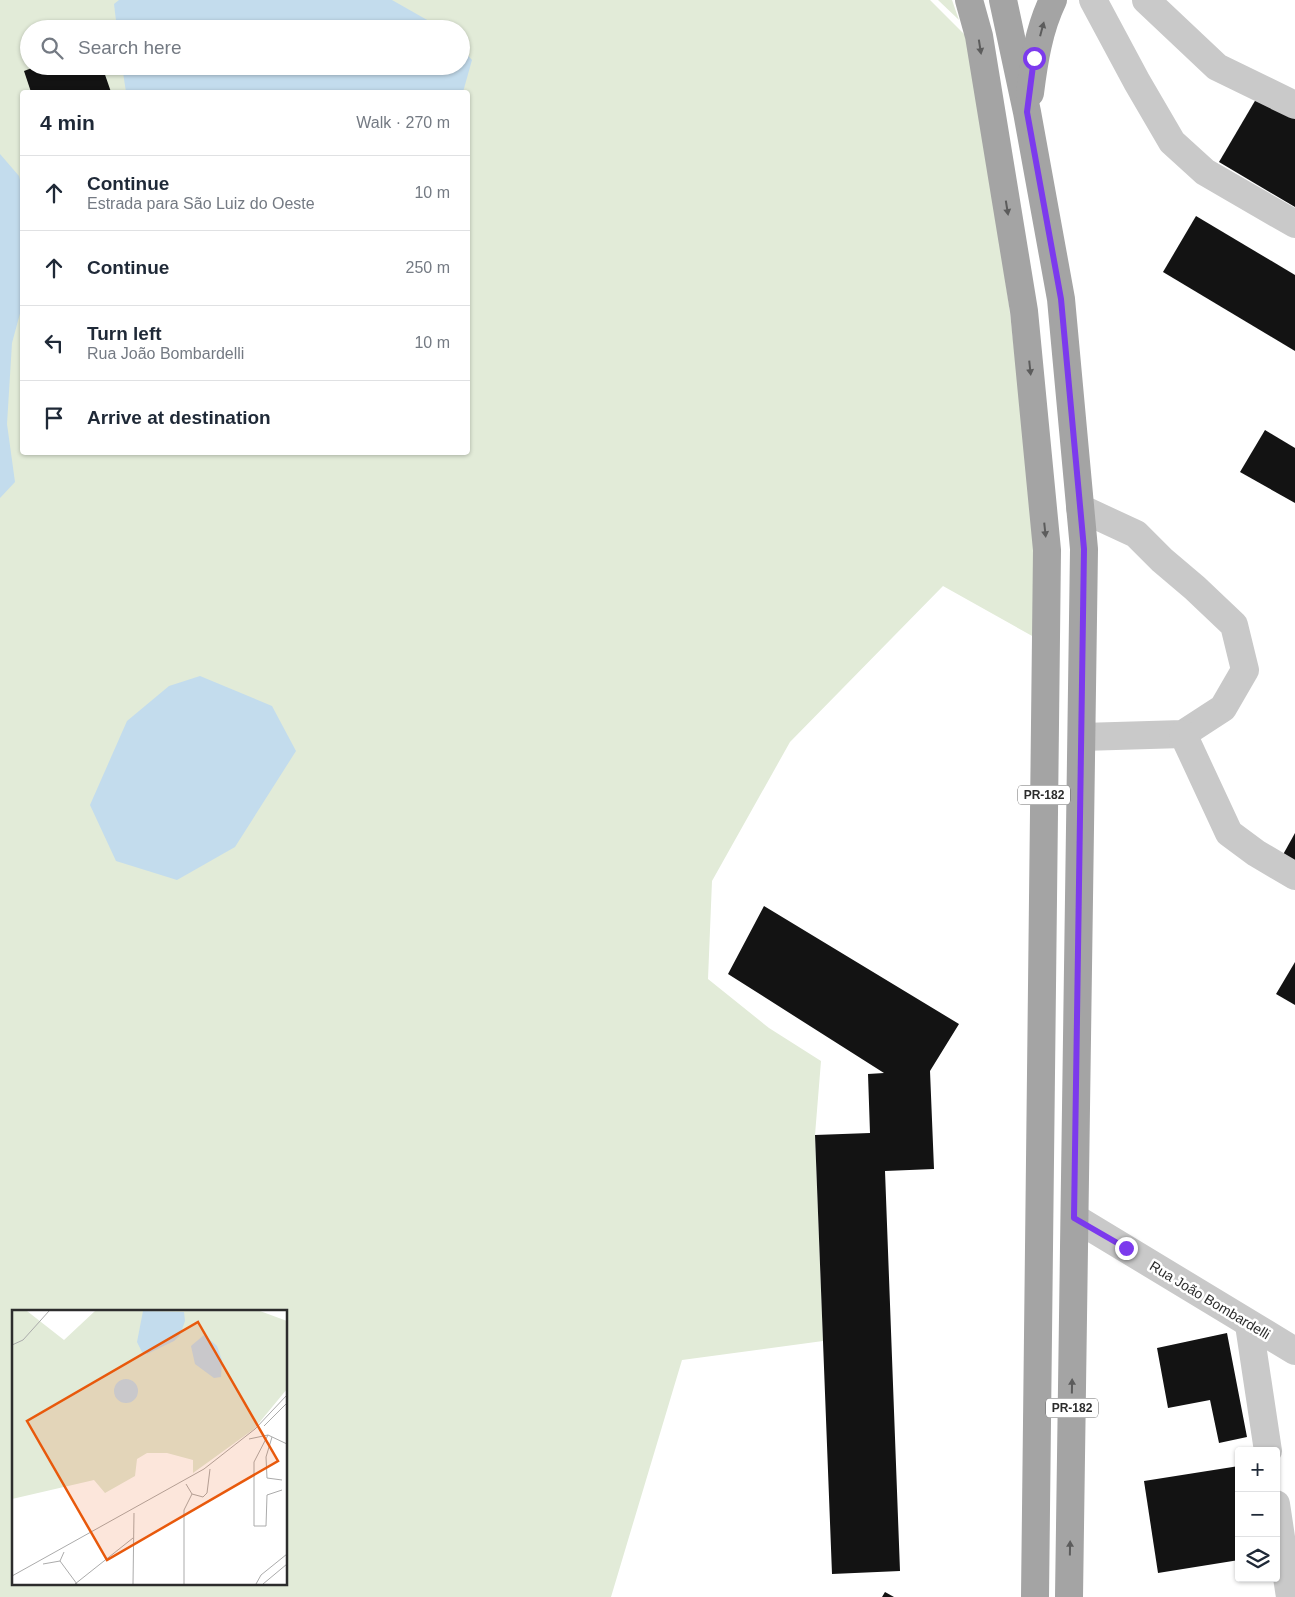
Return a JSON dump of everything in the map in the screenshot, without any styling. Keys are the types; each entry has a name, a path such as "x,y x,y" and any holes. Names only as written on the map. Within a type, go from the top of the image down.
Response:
{"main road":[{"name":"PR-182","path":"969,0 979,36 1024,311 1047,550 1035,1597"},
{"name":"PR-182","path":"1003,0 1027,112 1061,299 1084,549 1069,1597"},
{"path":"1027,112 1034,58 1052,0"}],"street":[{"path":"1093,0 1172,142 1205,172 1295,224"},
{"path":"1146,0 1217,67 1295,105"},
{"path":"1080,508 1136,534 1234,625 1246,670 1223,708 1183,734 1082,737"},
{"path":"1183,734 1229,833 1256,853 1295,876"},
{"name":"Rua João Bombardelli","path":"1074,1218 1295,1351"},
{"path":"1249,1325 1267,1447"},
{"path":"1280,1531 1290,1597"}],"green space":[{"path":"0,0 930,0 970,40 1009,305 1036,537 1034,637 943,586 790,742 712,881 708,979 769,1028 821,1061 815,1135 823,1341 682,1360 611,1597 0,1597"},
{"path":"938,0 952,0 959,20"}],"water":[{"path":"119,0 392,0 427,20 116,20 114,4"},
{"path":"123,75 468,75 464,90 126,90"},
{"path":"0,154 19,176 20,180 20,313 12,343 7,424 15,482 0,498"},
{"path":"200,676 272,706 296,751 235,847 177,880 116,861 90,805 127,721 169,686"}],"building":[{"path":"25,75 105,75 110,90 30,90"},
{"path":"1259,94 1295,116 1295,207 1219,162"},
{"path":"1196,216 1295,275 1295,351 1163,272"},
{"path":"1265,430 1295,448 1295,503 1240,472"},
{"path":"1295,833 1295,868 1280,860"},
{"path":"764,906 959,1024 930,1071 934,1169 885,1171 900,1571 832,1574 815,1135 870,1133 868,1074 884,1073 728,974"},
{"path":"1295,962 1295,1005 1276,994"},
{"path":"1227,1333 1247,1437 1219,1443 1210,1400 1168,1408 1157,1348"},
{"path":"1235,1467 1235,1561 1158,1573 1144,1481"},
{"path":"885,1592 894,1597 882,1597"}],"route":[{"path":"1034,58 1027,112 1061,299 1084,549 1074,1218 1126,1248"}]}
